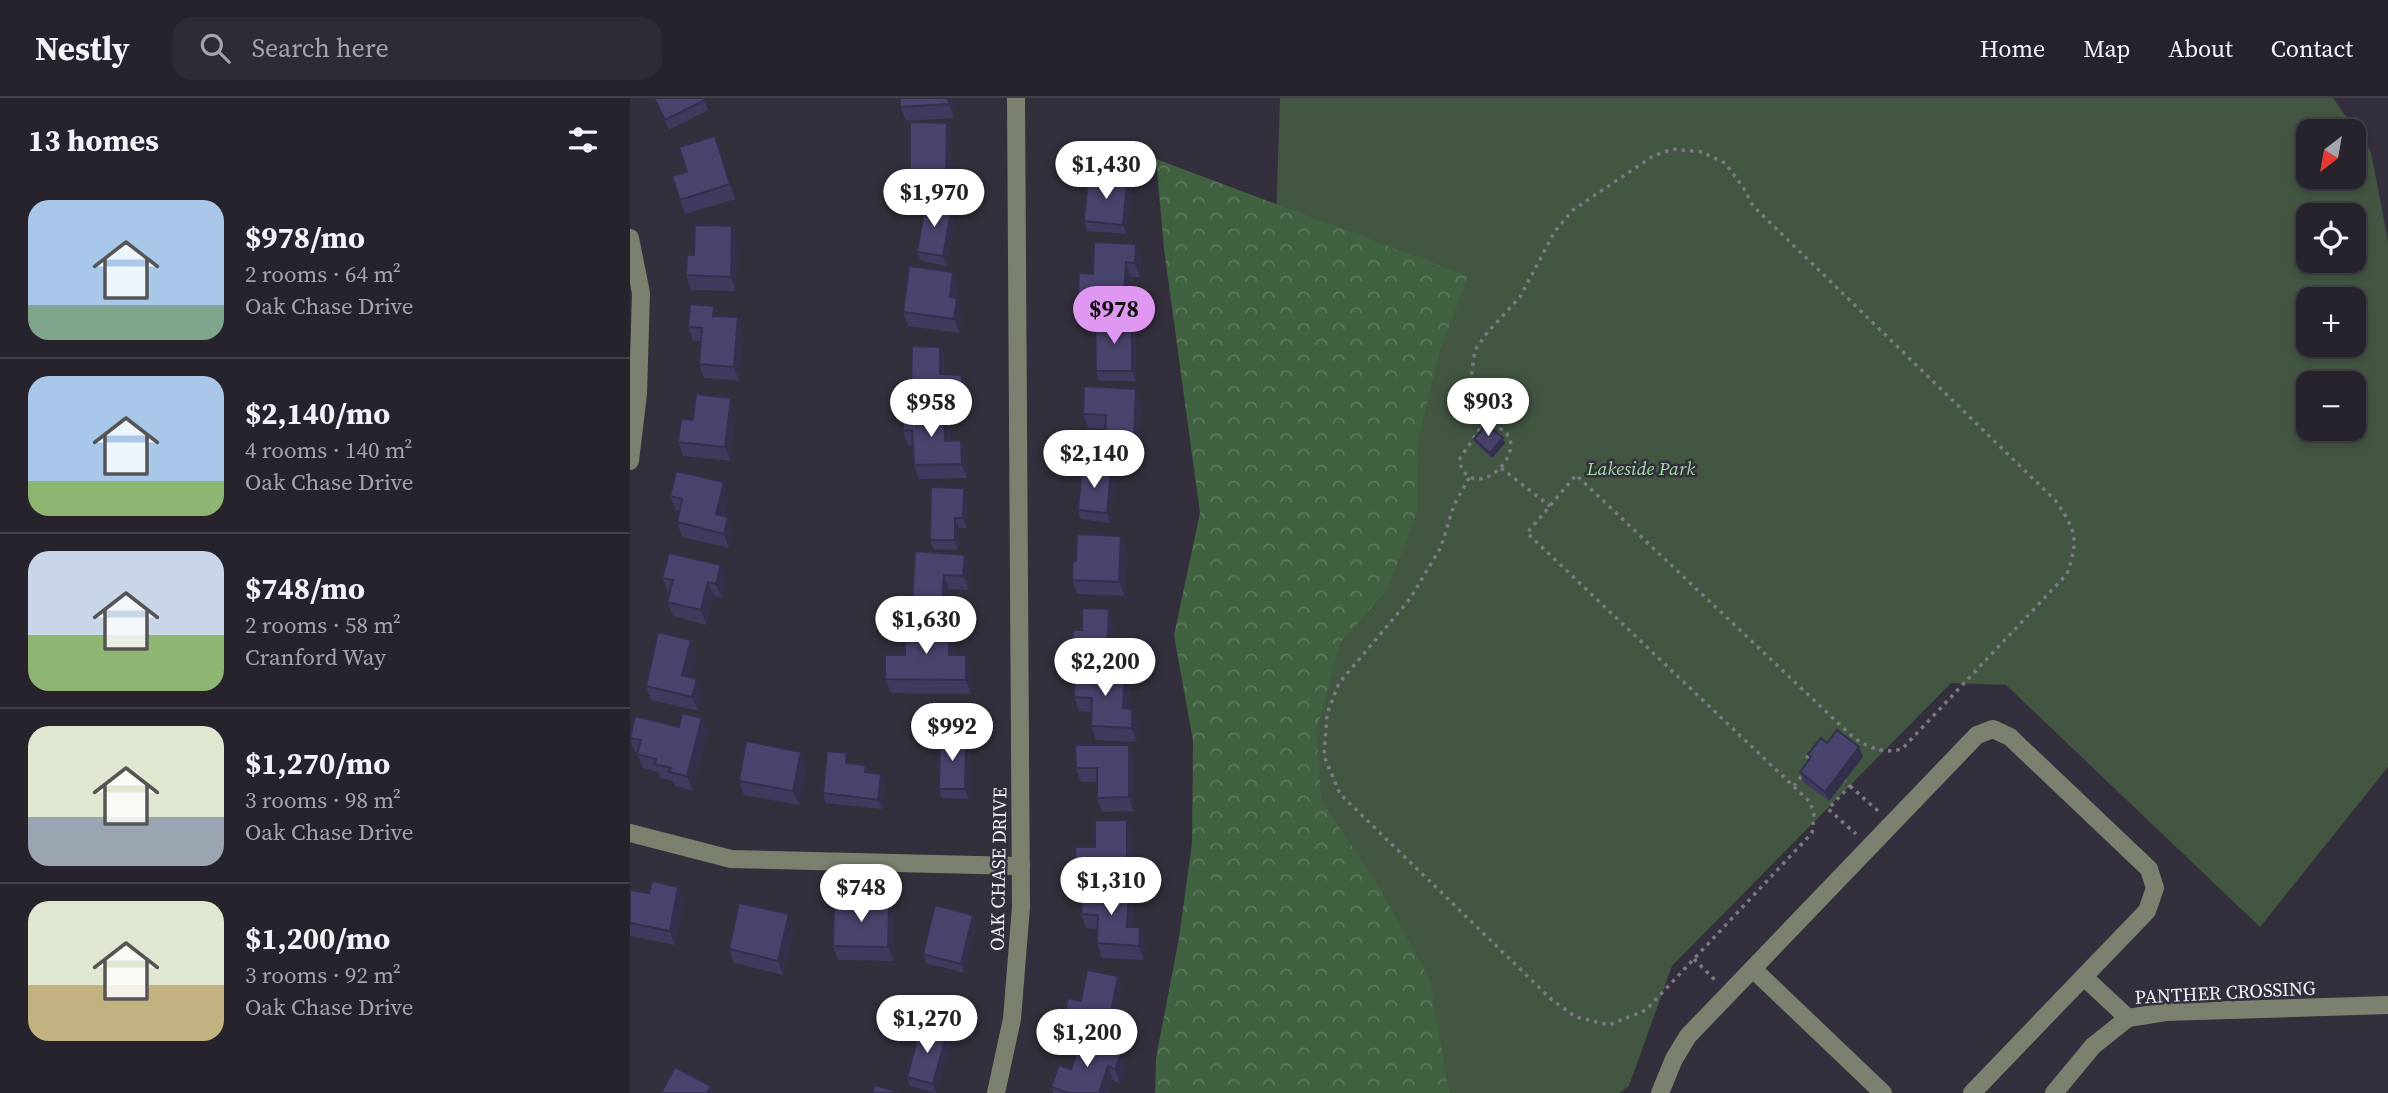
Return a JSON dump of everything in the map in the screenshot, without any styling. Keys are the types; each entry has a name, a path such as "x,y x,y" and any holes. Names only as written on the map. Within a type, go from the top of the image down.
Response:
{"street":[{"name":"OAK CHASE DRIVE","path":"996,1093 1012,1018 1021,866 1016,98"},
{"path":"630,238 641,293 638,394 630,461"},
{"path":"1660,1093 1674,1059 1688,1036 1977,735 1993,729 2010,737 2149,869 2155,888 2147,911 1972,1093"},
{"path":"630,832 731,859 1021,866"},
{"path":"1754,970 1883,1093"},
{"path":"2084,976 2128,1018"},
{"name":"PANTHER CROSSING","path":"2054,1093 2093,1046 2128,1018 2166,1012 2388,1005"}],"path":[{"path":"1469,478 1454,505 1441,547 1410,600 1339,683 1327,714 1324,755 1340,794 1552,1000 1576,1017 1609,1025 1646,1010 1812,833 1814,814 1810,802 1794,786 1527,533 1576,475 1846,731 1871,748 1891,752 1902,749 2067,574 2074,553 2073,525 2056,501 1753,206 1725,163 1702,152 1674,149 1653,156 1573,210 1555,232 1520,297 1487,332 1475,350 1471,385 1483,424"},
{"path":"1469,478 1486,478 1501,468 1510,454 1512,444 1507,434 1499,428 1483,424"},
{"path":"1469,478 1461,468 1459,460 1483,424"},
{"path":"1501,468 1550,506"},
{"path":"1840,737 1846,731"},
{"path":"1794,786 1806,769 1811,750 1826,743"},
{"path":"1811,750 1821,759"},
{"path":"1840,777 1880,813"},
{"path":"1850,786 1828,809 1857,836"},
{"path":"1694,959 1718,982"}],"green space":[{"name":"Lakeside Park","path":"1280,98 2333,98 2348,119 2296,119 2296,189 2366,189 2366,145 2371,152 2388,241 2388,767 2260,927 2006,685 1951,683 1672,966 1629,1086 1619,1093 1247,1093"},
{"path":"1156,159 1468,276 1439,353 1417,445 1418,509 1387,590 1340,643 1317,729 1321,800 1379,887 1430,980 1449,1093 1155,1093 1156,1058 1179,938 1192,843 1193,741 1174,635 1200,513 1164,249"}],"building":[{"path":"654,98 704,98 705,100 665,120"},
{"path":"900,98 948,98 949,104 900,107"},
{"path":"910,122 947,123 946,178 910,177"},
{"path":"715,136 730,184 680,200 672,176 687,172 679,147"},
{"path":"1088,177 1127,181 1123,225 1084,221"},
{"path":"926,201 952,206 943,256 917,252"},
{"path":"695,225 732,226 731,277 686,275 687,255 694,255"},
{"path":"1094,242 1136,244 1135,263 1126,262 1124,298 1078,296 1079,273 1093,274"},
{"path":"909,266 953,272 950,297 957,298 954,319 903,312"},
{"path":"690,304 714,306 713,316 738,317 734,367 699,364 702,328 688,327"},
{"path":"1095,321 1132,321 1132,371 1096,371"},
{"path":"912,346 940,347 940,374 962,375 962,398 911,397"},
{"path":"1084,386 1136,389 1134,437 1105,436 1106,415 1083,414"},
{"path":"696,394 731,398 725,447 678,442 681,419 693,420"},
{"path":"944,411 945,441 961,440 962,464 914,465 912,430 903,431 903,412"},
{"path":"1487,424 1503,438 1490,453 1474,439"},
{"path":"1082,467 1111,471 1107,513 1078,510"},
{"path":"676,471 724,482 716,514 728,517 724,534 677,522 682,499 670,496"},
{"path":"931,487 964,488 963,518 955,518 955,540 930,540"},
{"path":"1077,534 1121,536 1119,582 1072,580"},
{"path":"915,551 965,555 963,576 944,575 942,607 912,605"},
{"path":"669,553 721,565 716,584 708,582 701,610 667,602 673,580 662,578"},
{"path":"1082,608 1109,609 1107,659 1073,658 1073,630 1082,630"},
{"path":"905,625 950,626 949,655 966,655 966,680 885,679 885,655 905,655"},
{"path":"658,632 691,640 682,675 697,679 692,697 646,686"},
{"path":"1075,672 1125,674 1123,708 1132,709 1132,728 1091,726 1092,698 1074,697"},
{"path":"682,713 702,718 687,776 669,772 671,768 655,764 656,759 637,754 641,740 630,738 635,716 679,727"},
{"path":"1837,730 1859,747 1825,792 1800,772 1811,757 1808,754 1821,738 1827,743"},
{"path":"940,736 966,737 965,789 939,789"},
{"path":"746,741 801,752 793,791 739,781"},
{"path":"1075,745 1129,745 1129,797 1097,798 1097,768 1076,768"},
{"path":"827,751 847,753 846,763 866,765 865,772 881,774 878,800 823,793"},
{"path":"1095,820 1127,820 1127,869 1076,869 1075,847 1095,847"},
{"path":"652,881 678,887 670,931 630,923 630,890 649,893"},
{"path":"1082,889 1129,892 1127,927 1140,927 1139,946 1097,943 1098,915 1081,914"},
{"path":"834,902 889,903 888,947 833,946"},
{"path":"739,903 789,914 778,961 729,949"},
{"path":"935,905 973,915 961,964 923,954"},
{"path":"1087,970 1118,976 1108,1028 1064,1019 1068,998 1081,1001"},
{"path":"921,1026 947,1033 933,1084 907,1077"},
{"path":"1082,1038 1121,1052 1115,1069 1108,1066 1099,1093 1069,1093 1051,1087 1059,1065 1071,1069"},
{"path":"675,1067 711,1086 707,1093 661,1093"},
{"path":"875,1085 901,1093 872,1093"}]}
